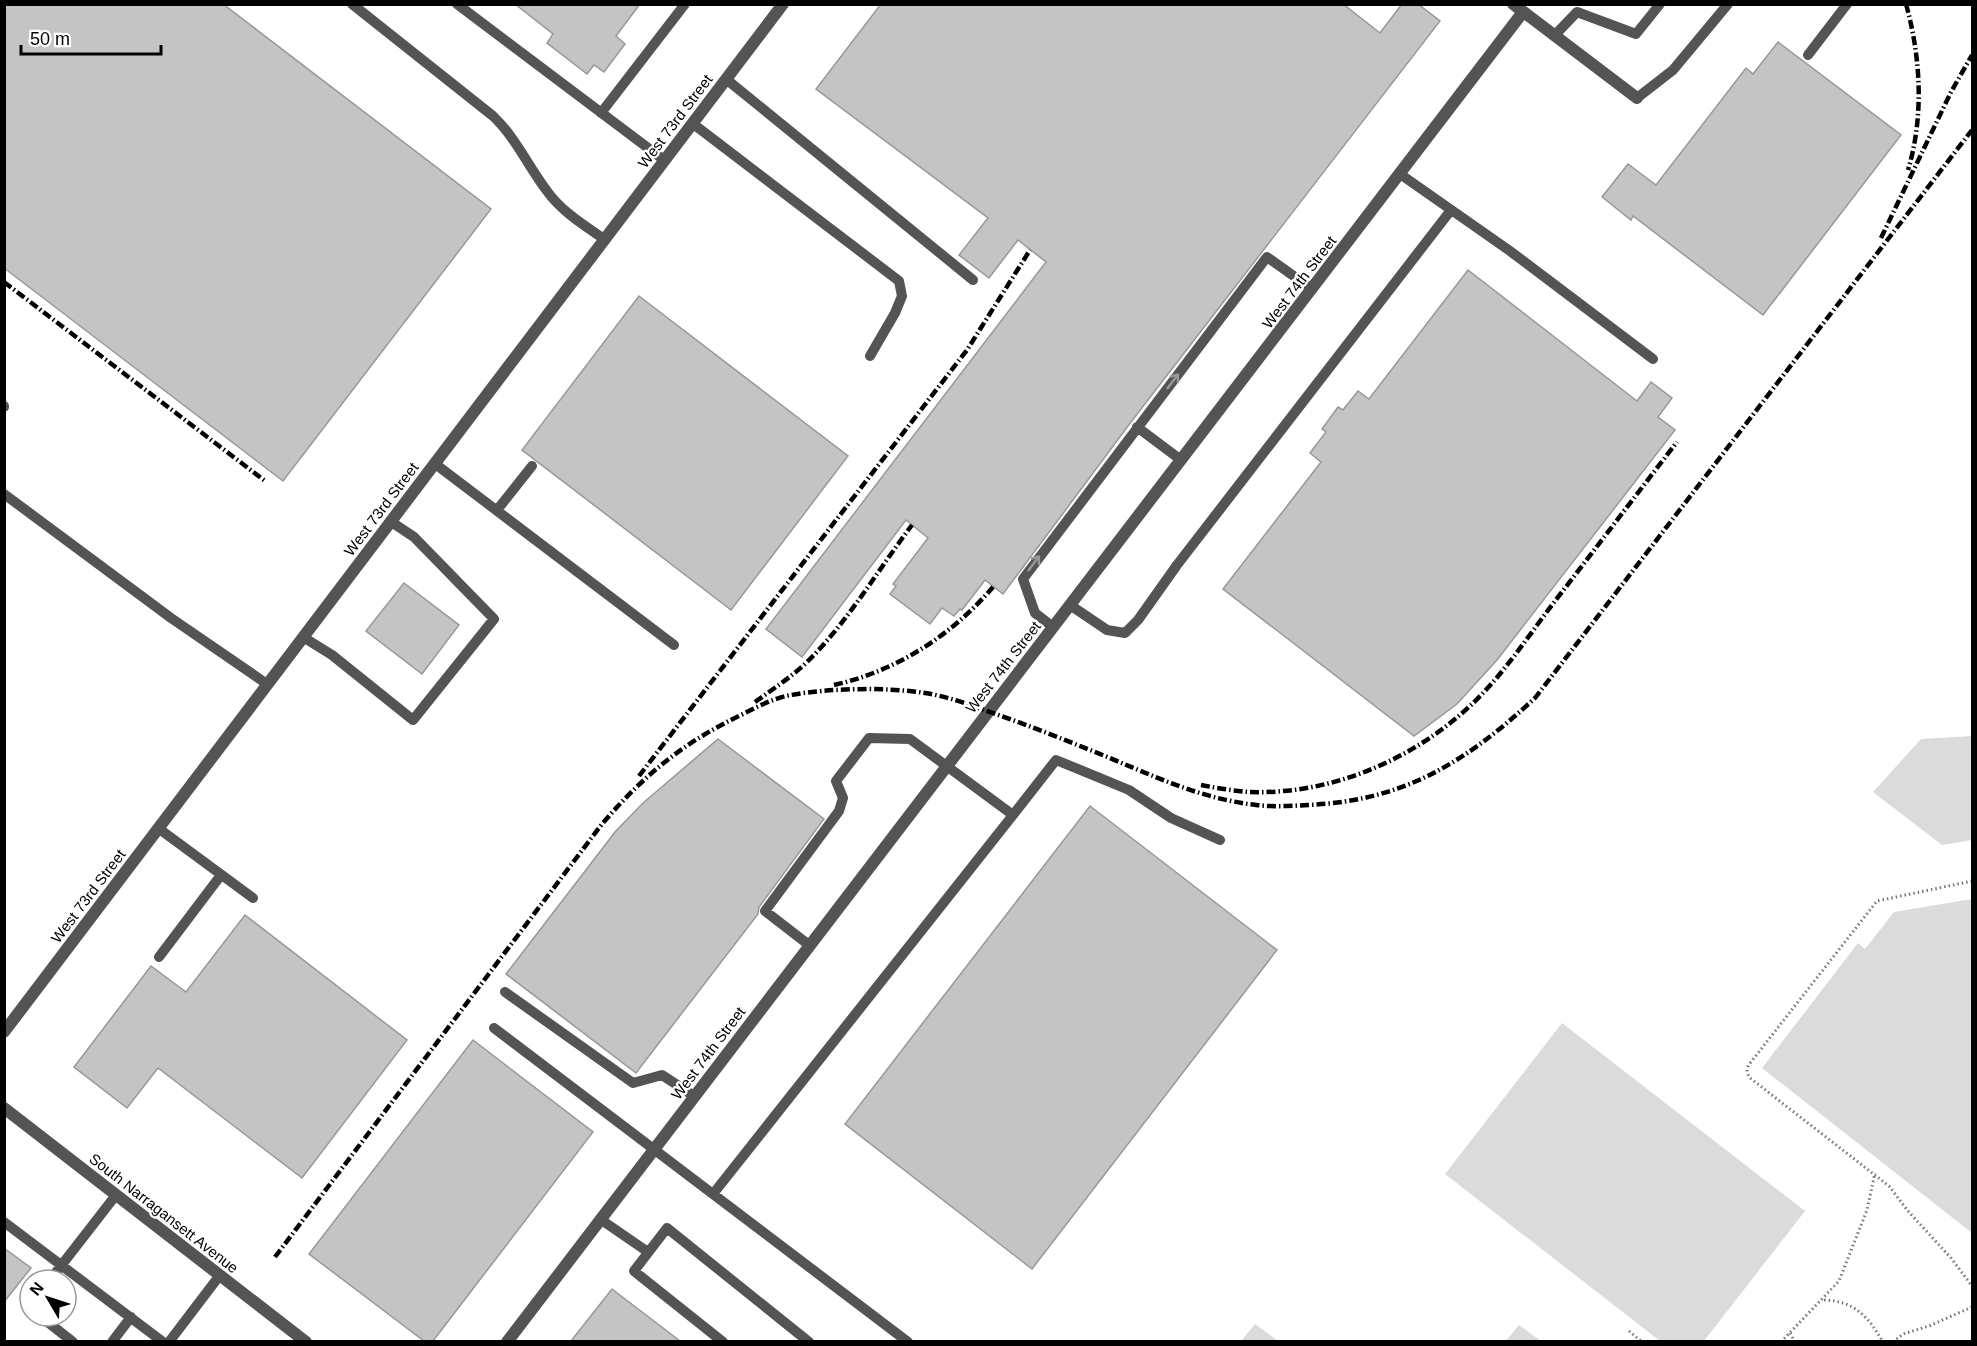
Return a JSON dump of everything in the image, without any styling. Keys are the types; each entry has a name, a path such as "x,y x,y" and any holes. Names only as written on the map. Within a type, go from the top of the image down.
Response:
{"street":[{"name":"West 73rd Street","path":"4,1032 783,4"},
{"path":"1518,8 1637,98"},
{"name":"West 74th Street","path":"507,1341 1400,174 1518,8"},
{"name":"South Narragansett Avenue","path":"4,1108 306,1341"}],"lane":[{"path":"352,4 493,116 520,147 547,192 575,218 604,239"},
{"path":"458,4 664,160"},
{"path":"601,113 685,4"},
{"path":"1554,36 1577,12 1636,34 1660,4"},
{"path":"1637,98 1673,70 1728,4"},
{"path":"1808,55 1847,4"},
{"path":"726,79 973,280"},
{"path":"692,123 899,281 902,296 895,313 870,356"},
{"path":"1400,174 1510,251 1653,359"},
{"path":"1070,605 1107,630 1125,633 1138,620 1177,565 1451,210"},
{"path":"1053,627 1035,613 1023,579 1267,257 1312,289"},
{"path":"1137,427 1181,460"},
{"path":"434,463 674,645"},
{"path":"497,510 532,466"},
{"path":"4,494 171,618 267,684"},
{"path":"303,637 333,656 413,720 494,619 414,537 390,521"},
{"path":"809,945 765,910 839,811 843,798 836,781 869,738 910,739 1013,815"},
{"path":"713,1194 1056,760 1129,789 1171,818 1220,840"},
{"path":"158,828 253,898"},
{"path":"159,957 221,875"},
{"path":"505,992 633,1083 662,1075 694,1096"},
{"path":"494,1028 908,1341"},
{"path":"60,1268 116,1195"},
{"path":"600,1219 648,1252"},
{"path":"4,1222 163,1341"},
{"path":"723,1341 634,1271 667,1228 809,1341"},
{"path":"169,1341 220,1275"},
{"path":"112,1341 131,1317"},
{"path":"56,1328 73,1341"}],"path":[{"path":"1972,882 1877,901 1747,1066 1750,1078 1875,1173 1893,1190 1972,1286"},
{"path":"1781,1341 1839,1281 1867,1210 1875,1173"},
{"path":"1823,1300 1842,1301 1860,1312 1876,1329 1883,1341"},
{"path":"1893,1341 1903,1334 1929,1326 1972,1307"},
{"path":"1629,1331 1642,1341"},
{"path":"1790,1333 1795,1341"}],"shaded area":[{"path":"1972,736 1972,840 1942,845 1873,792 1921,739"},
{"path":"1972,899 1972,1233 1762,1068 1858,943 1865,949 1894,912"},
{"path":"1562,1023 1805,1211 1704,1341 1660,1341 1445,1174"},
{"path":"1255,1324 1278,1341 1241,1341"},
{"path":"1519,1325 1541,1341 1506,1341"}],"building":[{"path":"4,4 223,4 491,209 283,481 4,268"},
{"path":"515,4 640,4 616,36 625,44 604,72 594,65 587,74 547,43 553,34"},
{"path":"881,4 1343,4 1380,33 1402,4 1418,4 1440,21 1131,422 1003,594 985,580 962,610 960,609 954,616 942,608 930,624 890,594 896,586 893,584 928,538 906,520 802,657 766,629 1046,262 1018,240 989,278 959,255 988,218 816,89"},
{"path":"1778,42 1901,135 1763,315 1633,216 1631,220 1602,197 1628,164 1656,185 1746,68 1753,74"},
{"path":"1468,270 1637,401 1651,382 1672,398 1658,417 1675,430 1497,660 1457,704 1414,736 1223,589 1321,462 1310,453 1326,432 1322,429 1338,407 1343,410 1358,391 1369,399"},
{"path":"639,296 848,456 731,610 522,450"},
{"path":"404,583 459,625 422,674 366,631"},
{"path":"718,739 824,819 759,907 758,914 636,1073 506,974 615,832 643,803"},
{"path":"1090,806 1277,950 1032,1269 845,1124"},
{"path":"245,915 407,1040 302,1178 158,1068 127,1108 74,1067 151,966 186,992"},
{"path":"473,1040 593,1132 433,1341 424,1341 309,1254"},
{"path":"4,1248 31,1268 18,1268 18,1284 4,1302"},
{"path":"612,1289 680,1341 571,1341"}],"railway":[{"path":"1906,4 1915,45 1919,87 1917,129 1908,170"},
{"path":"1881,238 1951,92 1972,55"},
{"path":"275,1257 602,824 666,761 702,736 767,703 791,695 840,690 876,689 932,694 1024,724 1191,790 1234,802 1262,806 1342,802 1374,796 1432,774 1458,759 1484,741 1535,698 1972,130"},
{"path":"639,776 967,350 1030,250"},
{"path":"4,282 265,481"},
{"path":"1201,785 1250,792 1283,791 1316,786 1347,778 1378,766 1436,734 1462,714 1504,669 1677,442"},
{"path":"755,702 783,682 824,645 912,525"},
{"path":"834,685 880,671 922,649 960,621 993,587"}]}
